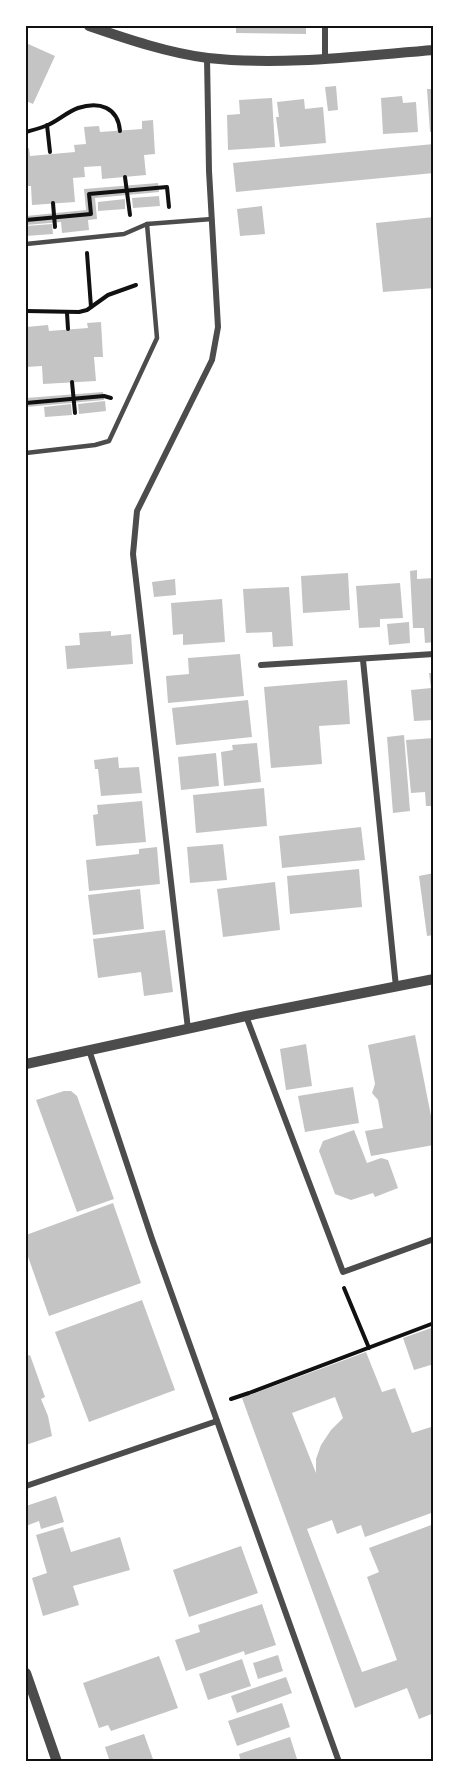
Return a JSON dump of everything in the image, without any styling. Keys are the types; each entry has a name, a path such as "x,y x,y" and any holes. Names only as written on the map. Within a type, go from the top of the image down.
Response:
{"street":[{"path":"88,26 163,49 207,58 262,61 325,59 434,50"},
{"path":"325,26 325,59"},
{"path":"188,1029 133,554 137,511 212,360 218,327 207,58"},
{"path":"261,665 434,654"},
{"path":"363,660 396,987"},
{"path":"26,1064 246,1016 434,979"},
{"path":"246,1016 343,1272 434,1239"},
{"path":"89,1050 152,1239 339,1761"},
{"path":"26,1486 217,1421"},
{"path":"26,1673 57,1761"}],"lane":[{"path":"26,244 124,234 147,224 212,219"},
{"path":"26,453 95,446 109,441 157,338 147,224"}],"path":[{"path":"26,132 87,106 102,107 113,111 120,131"},
{"path":"46,125 50,152"},
{"path":"125,177 132,231"},
{"path":"26,220 92,214 89,194 167,187 170,222"},
{"path":"53,203 54,217"},
{"path":"86,238 91,307"},
{"path":"26,311 79,312 122,289 152,282"},
{"path":"67,313 68,329"},
{"path":"72,382 75,413"},
{"path":"26,403 73,398 130,396"},
{"path":"344,1288 369,1348"},
{"path":"231,1399 434,1323"}],"building":[{"path":"236,26 306,26 306,34 236,33"},
{"path":"26,43 55,56 33,104 26,101"},
{"path":"336,86 338,110 328,111 325,87"},
{"path":"427,89 434,89 434,131 430,132"},
{"path":"402,96 403,103 416,102 418,132 383,134 381,98"},
{"path":"272,98 275,147 228,150 227,115 240,114 239,100"},
{"path":"304,99 305,109 323,107 326,143 280,147 276,117 279,117 277,102"},
{"path":"153,120 155,154 144,155 146,175 102,179 101,166 84,167 85,177 73,178 75,202 32,205 31,186 26,186 26,149 29,148 30,156 75,152 74,145 86,144 84,127 99,126 100,132 142,129 142,121"},
{"path":"434,144 434,173 236,192 233,163"},
{"path":"158,183 159,192 95,198 97,219 88,220 89,230 62,233 61,222 26,225 26,216 86,210 84,189"},
{"path":"159,196 160,206 133,208 132,198"},
{"path":"125,199 125,209 98,211 98,202"},
{"path":"262,206 265,234 240,236 237,209"},
{"path":"434,217 434,288 383,292 376,223"},
{"path":"52,224 53,234 26,236 26,226"},
{"path":"101,322 103,357 94,357 96,381 43,384 42,366 26,367 26,327 48,325 49,331 88,328 87,323"},
{"path":"103,392 104,400 26,407 26,398"},
{"path":"105,401 106,411 79,414 78,404"},
{"path":"71,404 72,415 45,417 44,407"},
{"path":"417,570 417,579 434,578 434,642 425,643 424,628 413,628 410,571"},
{"path":"348,573 350,610 303,613 301,576"},
{"path":"175,579 176,595 154,597 152,582"},
{"path":"400,583 403,618 380,619 380,627 359,628 356,586"},
{"path":"289,587 293,646 273,647 272,632 246,633 243,589"},
{"path":"222,599 225,642 183,645 183,634 173,635 171,603"},
{"path":"409,622 410,643 389,645 387,624"},
{"path":"111,631 111,636 131,634 133,664 67,669 65,646 80,645 79,633"},
{"path":"240,654 244,696 168,703 166,676 189,674 188,658"},
{"path":"429,673 434,673 434,720 414,721 411,690 431,688"},
{"path":"347,680 350,724 319,726 322,764 271,768 264,687"},
{"path":"248,700 252,737 176,745 172,708"},
{"path":"404,735 410,811 393,813 387,737"},
{"path":"434,738 434,806 426,806 425,792 411,793 406,740"},
{"path":"257,743 261,782 224,786 221,752 233,750 232,745"},
{"path":"216,753 219,786 181,790 178,757"},
{"path":"118,757 119,768 139,767 142,793 101,796 98,769 95,769 94,760"},
{"path":"264,788 267,826 196,833 193,795"},
{"path":"142,801 146,842 96,846 93,815 98,814 97,805"},
{"path":"361,827 365,860 282,868 279,836"},
{"path":"223,844 227,880 190,883 187,847"},
{"path":"157,847 160,884 89,891 86,860 139,854 139,849"},
{"path":"359,869 362,907 290,914 287,876"},
{"path":"434,873 434,935 427,936 419,876"},
{"path":"275,882 280,930 223,937 217,889"},
{"path":"140,889 144,929 93,935 88,895"},
{"path":"165,930 173,992 144,996 141,972 98,978 93,939"},
{"path":"415,1035 434,1131 434,1145 371,1156 365,1131 383,1128 378,1100 372,1093 375,1084 368,1045"},
{"path":"306,1044 312,1086 286,1090 280,1049"},
{"path":"353,1087 359,1123 305,1132 298,1096"},
{"path":"71,1091 77,1096 114,1199 77,1212 36,1100"},
{"path":"354,1130 367,1163 381,1158 388,1160 398,1188 375,1197 373,1193 351,1200 335,1194 319,1151 323,1141"},
{"path":"113,1203 141,1283 49,1316 26,1251 26,1235"},
{"path":"142,1300 175,1390 89,1422 55,1332"},
{"path":"434,1327 434,1364 414,1370 403,1338"},
{"path":"366,1352 382,1392 395,1388 412,1433 434,1426 434,1512 365,1537 361,1525 337,1534 332,1520 307,1529 362,1672 397,1660 367,1577 379,1572 369,1548 434,1524 434,1713 419,1719 407,1688 355,1708 242,1398","holes":["335,1397 343,1418 321,1445 316,1459 316,1473 292,1413"]},
{"path":"30,1355 45,1397 41,1399 48,1416 52,1436 26,1445 26,1356"},
{"path":"56,1496 64,1522 41,1529 39,1521 26,1526 26,1506"},
{"path":"63,1527 71,1552 120,1537 130,1570 73,1586 79,1605 43,1616 32,1578 47,1573 36,1535"},
{"path":"241,1546 258,1593 189,1617 173,1570"},
{"path":"262,1604 276,1645 245,1655 244,1651 186,1671 175,1640 200,1632 198,1625"},
{"path":"278,1655 283,1671 258,1679 253,1663"},
{"path":"159,1656 178,1708 111,1731 108,1725 99,1728 83,1683"},
{"path":"242,1659 251,1686 208,1700 199,1674"},
{"path":"286,1677 292,1693 237,1713 231,1696"},
{"path":"282,1703 290,1727 237,1746 228,1721"},
{"path":"144,1734 154,1762 110,1762 105,1747"},
{"path":"290,1737 298,1762 241,1762 239,1754"}]}
